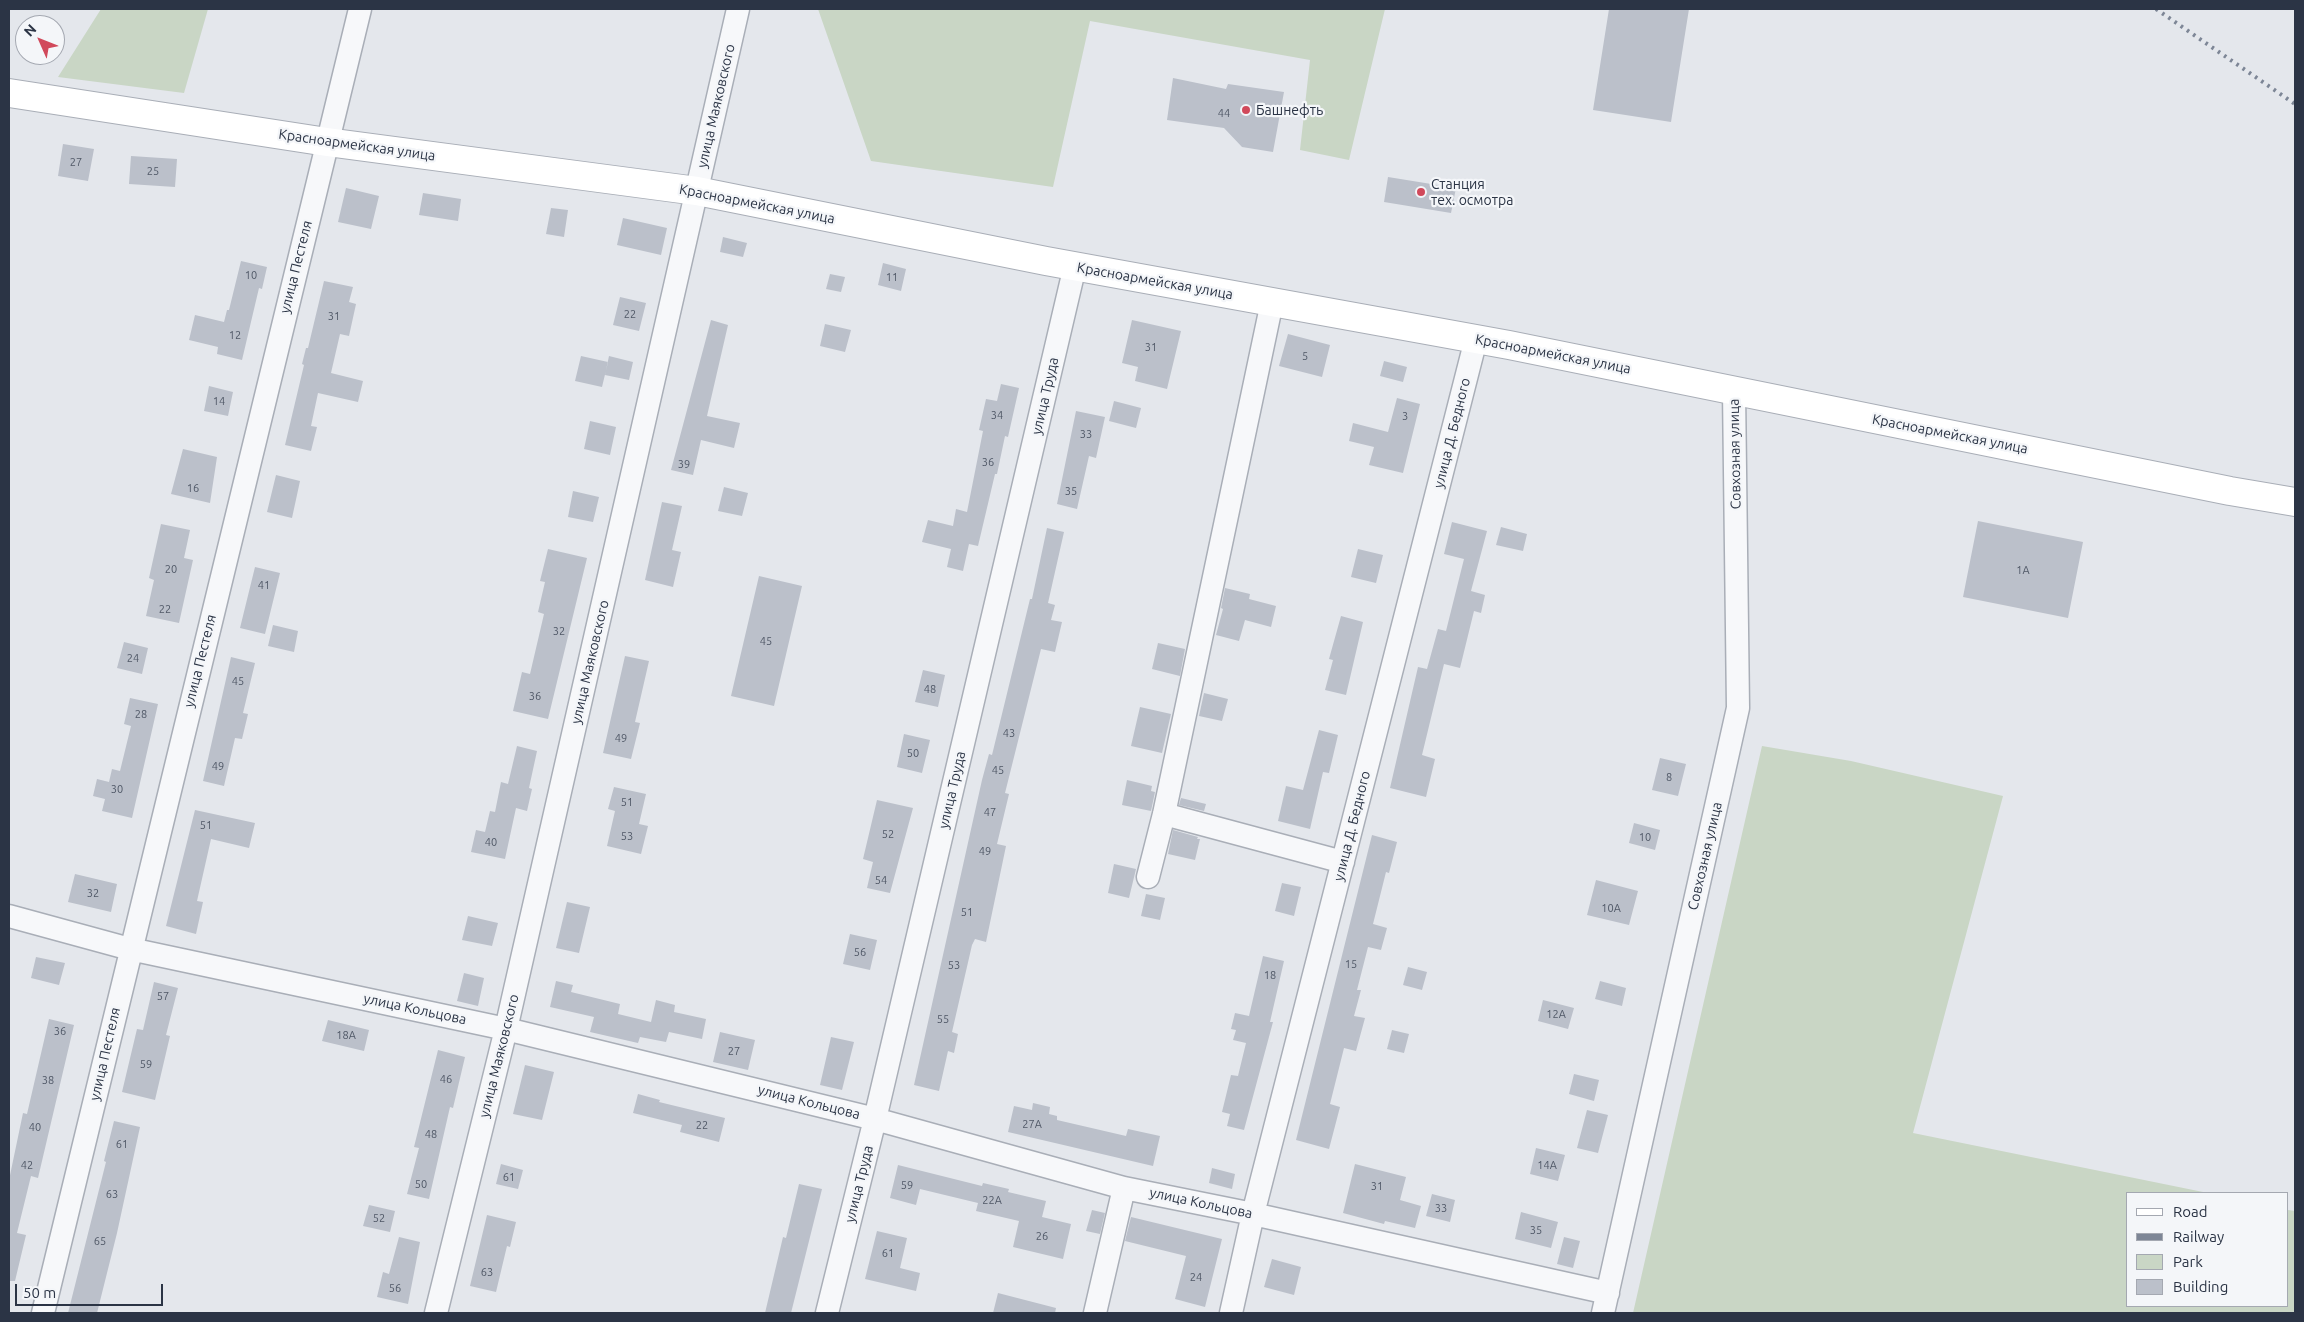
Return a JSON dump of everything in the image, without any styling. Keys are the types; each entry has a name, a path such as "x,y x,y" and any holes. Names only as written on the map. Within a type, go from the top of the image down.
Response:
{"main road":[{"name":"Красноармейская улица","path":"9,93 327,142 696,191 1076,266 1476,339 2230,491 2295,502"}],"street":[{"name":"улица Пестеля","path":"42,1313 360,9"},
{"name":"улица Маяковского","path":"436,1313 506,1029 738,9"},
{"name":"улица Труда","path":"827,1313 875,1119 1076,266"},
{"path":"1148,877 1164,814 1272,302"},
{"name":"улица Д. Бедного","path":"1231,1313 1253,1214 1476,339"},
{"name":"Совхозная улица","path":"1605,1303 1738,708 1734,390"},
{"path":"1164,814 1343,862"},
{"name":"улица Кольцова","path":"9,916 130,949 506,1029 875,1119 1124,1188 1253,1214 1605,1303"},
{"path":"1095,1313 1124,1188"}],"green space":[{"path":"101,9 208,9 184,93 58,77"},
{"path":"818,9 1385,9 1349,160 1300,150 1310,60 1090,21 1053,187 871,161"},
{"path":"1762,746 1851,761 2003,796 1913,1133 2203,1192 2126,1192 2126,1307 2289,1307 2289,1210 2295,1211 2295,1313 1633,1313"}],"building":[{"path":"1609,9 1689,9 1671,122 1593,110"},
{"path":"1173,78 1226,89 1228,84 1284,92 1273,152 1242,147 1224,128 1167,120"},
{"path":"63,144 94,149 88,181 58,176"},
{"path":"131,156 177,159 175,187 129,184"},
{"path":"1388,177 1456,188 1451,213 1384,202"},
{"path":"346,188 379,196 371,229 338,222"},
{"path":"423,193 461,199 458,221 419,215"},
{"path":"551,208 568,210 564,237 546,234"},
{"path":"623,218 667,228 661,255 617,245"},
{"path":"723,237 747,243 743,257 720,252"},
{"path":"241,261 267,267 262,289 259,288 242,360 217,354 218,347 189,340 195,315 224,322 227,310 229,310"},
{"path":"883,263 906,269 901,291 878,285"},
{"path":"830,274 845,277 841,292 826,289"},
{"path":"324,281 353,287 349,302 356,304 349,336 340,334 331,373 363,381 358,402 318,393 311,426 317,427 311,451 285,445 304,365 302,364 306,348 308,348"},
{"path":"620,297 646,303 639,331 613,325"},
{"path":"711,320 728,325 707,416 740,423 734,448 701,440 693,475 671,470"},
{"path":"1132,320 1181,331 1167,389 1135,381 1138,367 1122,363"},
{"path":"825,324 851,330 845,352 820,346"},
{"path":"1288,334 1330,345 1322,377 1279,366"},
{"path":"581,356 608,362 602,387 575,381"},
{"path":"609,356 633,362 629,380 605,375"},
{"path":"1384,361 1407,367 1403,382 1380,376"},
{"path":"1001,384 1019,388 1008,437 1005,436 978,546 969,544 963,571 947,567 951,549 922,542 928,520 953,526 956,509 967,512 983,431 979,430 986,399 997,401"},
{"path":"209,386 233,392 228,416 204,411"},
{"path":"1397,398 1420,404 1403,473 1369,465 1374,447 1349,441 1353,423 1388,432"},
{"path":"1114,401 1141,408 1136,428 1109,421"},
{"path":"1076,411 1105,417 1096,458 1089,456 1077,509 1057,504"},
{"path":"590,421 616,427 610,455 584,449"},
{"path":"183,449 217,457 210,503 171,494"},
{"path":"276,475 300,481 292,518 267,512"},
{"path":"724,487 748,493 742,516 718,511"},
{"path":"573,491 599,497 593,522 568,517"},
{"path":"662,502 682,506 672,550 681,552 673,587 645,580"},
{"path":"1978,521 2083,542 2068,618 1963,597"},
{"path":"1452,522 1487,531 1471,591 1485,595 1481,613 1474,611 1460,668 1444,664 1422,755 1435,759 1426,797 1390,788 1418,667 1427,669 1438,629 1446,631 1464,559 1444,554"},
{"path":"161,524 190,530 184,558 193,560 179,623 146,616 154,580 149,578"},
{"path":"1501,527 1527,534 1523,551 1496,545"},
{"path":"1047,528 1064,532 1048,603 1055,605 1051,620 1062,622 1055,652 1041,649 1005,793 1009,794 997,844 1006,846 986,942 975,939 972,945 952,1032 958,1034 954,1053 948,1051 939,1091 914,1085 982,780 989,754 992,755 1030,599 1032,599"},
{"path":"548,549 587,558 548,719 513,711 522,672 530,674 544,614 538,612 545,582 540,581"},
{"path":"1358,549 1383,555 1376,583 1351,577"},
{"path":"255,567 280,573 265,634 240,628"},
{"path":"759,576 802,586 774,706 731,696"},
{"path":"1225,588 1250,594 1249,599 1276,606 1271,627 1245,620 1239,641 1216,635 1223,609 1221,608"},
{"path":"1341,616 1363,622 1346,695 1325,690 1333,660 1329,659"},
{"path":"273,625 298,631 294,652 268,646"},
{"path":"124,642 148,648 142,674 117,668"},
{"path":"1158,643 1185,649 1180,676 1152,669"},
{"path":"625,656 649,661 635,722 640,723 631,759 603,753"},
{"path":"231,657 255,663 243,713 248,714 242,739 235,738 224,786 203,781"},
{"path":"923,670 945,675 938,707 915,702"},
{"path":"1204,693 1228,699 1222,721 1199,716"},
{"path":"130,698 158,704 132,818 102,811 105,799 93,796 97,779 109,782 112,769 120,771 131,726 124,724"},
{"path":"1140,707 1171,714 1162,753 1131,746"},
{"path":"1319,730 1338,735 1329,773 1323,772 1310,829 1278,821 1286,786 1303,790"},
{"path":"904,734 930,740 922,773 897,767"},
{"path":"517,746 537,751 529,788 532,789 527,811 516,808 505,859 471,852 476,830 485,832 490,811 495,812 501,782 508,784"},
{"path":"1660,758 1686,764 1678,796 1652,790"},
{"path":"1127,780 1152,786 1151,791 1155,792 1151,811 1122,805"},
{"path":"614,787 646,794 639,824 648,826 641,854 607,846 615,811 608,809"},
{"path":"1181,798 1206,804 1204,811 1179,805"},
{"path":"877,800 913,808 890,893 867,888 873,862 863,859"},
{"path":"195,810 255,823 249,848 211,839 197,901 203,902 196,934 166,926"},
{"path":"1634,823 1660,830 1655,850 1629,843"},
{"path":"1173,830 1200,839 1195,860 1168,854"},
{"path":"1372,835 1397,842 1389,873 1386,872 1373,924 1387,928 1381,950 1368,947 1357,990 1361,990 1354,1016 1365,1018 1356,1051 1344,1048 1330,1104 1340,1107 1329,1149 1296,1140"},
{"path":"1114,864 1136,869 1129,898 1108,893"},
{"path":"75,874 117,884 111,912 68,902"},
{"path":"1596,880 1638,891 1629,925 1587,915"},
{"path":"1282,883 1301,887 1294,916 1275,911"},
{"path":"1146,894 1165,898 1160,920 1141,916"},
{"path":"567,902 590,907 579,953 556,948"},
{"path":"468,916 498,923 492,946 462,940"},
{"path":"850,934 877,940 870,970 843,964"},
{"path":"1263,956 1284,961 1270,1022 1273,1022 1244,1130 1227,1126 1230,1114 1222,1112 1231,1075 1238,1076 1246,1043 1233,1040 1236,1030 1231,1029 1235,1013 1249,1016"},
{"path":"36,957 65,963 59,985 31,978"},
{"path":"1408,967 1427,972 1422,990 1403,985"},
{"path":"464,973 484,978 478,1006 457,1001"},
{"path":"556,981 573,985 571,992 620,1004 618,1014 651,1022 656,1000 675,1005 674,1012 706,1019 702,1039 669,1032 666,1042 640,1037 638,1043 590,1032 594,1017 550,1007"},
{"path":"1600,981 1626,988 1622,1006 1595,999"},
{"path":"154,982 178,988 166,1035 170,1036 155,1100 122,1092 137,1029 143,1030"},
{"path":"1543,1000 1574,1008 1568,1029 1538,1021"},
{"path":"49,1019 74,1025 38,1178 31,1176 17,1233 26,1235 15,1281 9,1281 9,1180 23,1113 27,1114"},
{"path":"328,1020 369,1030 364,1051 322,1041"},
{"path":"1392,1030 1409,1034 1404,1053 1387,1049"},
{"path":"720,1032 755,1040 748,1070 713,1062"},
{"path":"831,1037 854,1042 842,1090 820,1085"},
{"path":"438,1050 465,1057 453,1108 450,1107 429,1199 407,1194 419,1148 414,1147"},
{"path":"525,1065 554,1072 542,1120 513,1114"},
{"path":"1574,1074 1599,1080 1594,1101 1569,1094"},
{"path":"638,1094 660,1100 659,1102 725,1118 719,1142 680,1132 682,1125 633,1113"},
{"path":"1033,1103 1050,1107 1049,1114 1057,1116 1057,1120 1126,1136 1128,1129 1160,1136 1153,1166 1008,1132 1014,1106 1032,1110"},
{"path":"1587,1110 1608,1115 1598,1153 1577,1148"},
{"path":"114,1121 140,1127 117,1233 97,1313 68,1313 106,1162 104,1161"},
{"path":"1536,1148 1565,1155 1558,1181 1530,1174"},
{"path":"501,1164 523,1170 518,1189 496,1184"},
{"path":"1355,1164 1406,1177 1400,1200 1421,1206 1415,1228 1385,1221 1384,1224 1343,1213"},
{"path":"898,1165 982,1186 983,1183 1009,1189 1008,1192 1046,1201 1042,1217 1071,1224 1063,1259 1013,1247 1019,1221 976,1211 978,1203 920,1189 916,1205 890,1198"},
{"path":"1212,1168 1235,1174 1232,1189 1209,1183"},
{"path":"799,1184 822,1189 791,1313 765,1313 783,1237 786,1238"},
{"path":"1432,1194 1455,1200 1450,1222 1426,1216"},
{"path":"369,1205 395,1211 390,1232 363,1226"},
{"path":"1092,1210 1105,1213 1100,1234 1086,1231"},
{"path":"1521,1212 1558,1222 1551,1248 1515,1239"},
{"path":"487,1215 516,1222 510,1247 507,1246 496,1292 470,1286"},
{"path":"1131,1217 1222,1239 1205,1307 1175,1299 1186,1256 1125,1241"},
{"path":"877,1231 907,1238 900,1268 920,1273 916,1291 865,1279"},
{"path":"399,1237 420,1242 408,1304 377,1297 383,1272 389,1274"},
{"path":"1564,1237 1580,1241 1573,1268 1557,1264"},
{"path":"1272,1259 1301,1267 1294,1295 1264,1287"},
{"path":"998,1293 1056,1308 1055,1313 993,1313"}],"railway":[{"path":"2156,9 2295,104"}],"place":[{"name":"Башнефть","path":"1246,110"},
{"name":"Станция тех. осмотра","path":"1421,192"}]}
